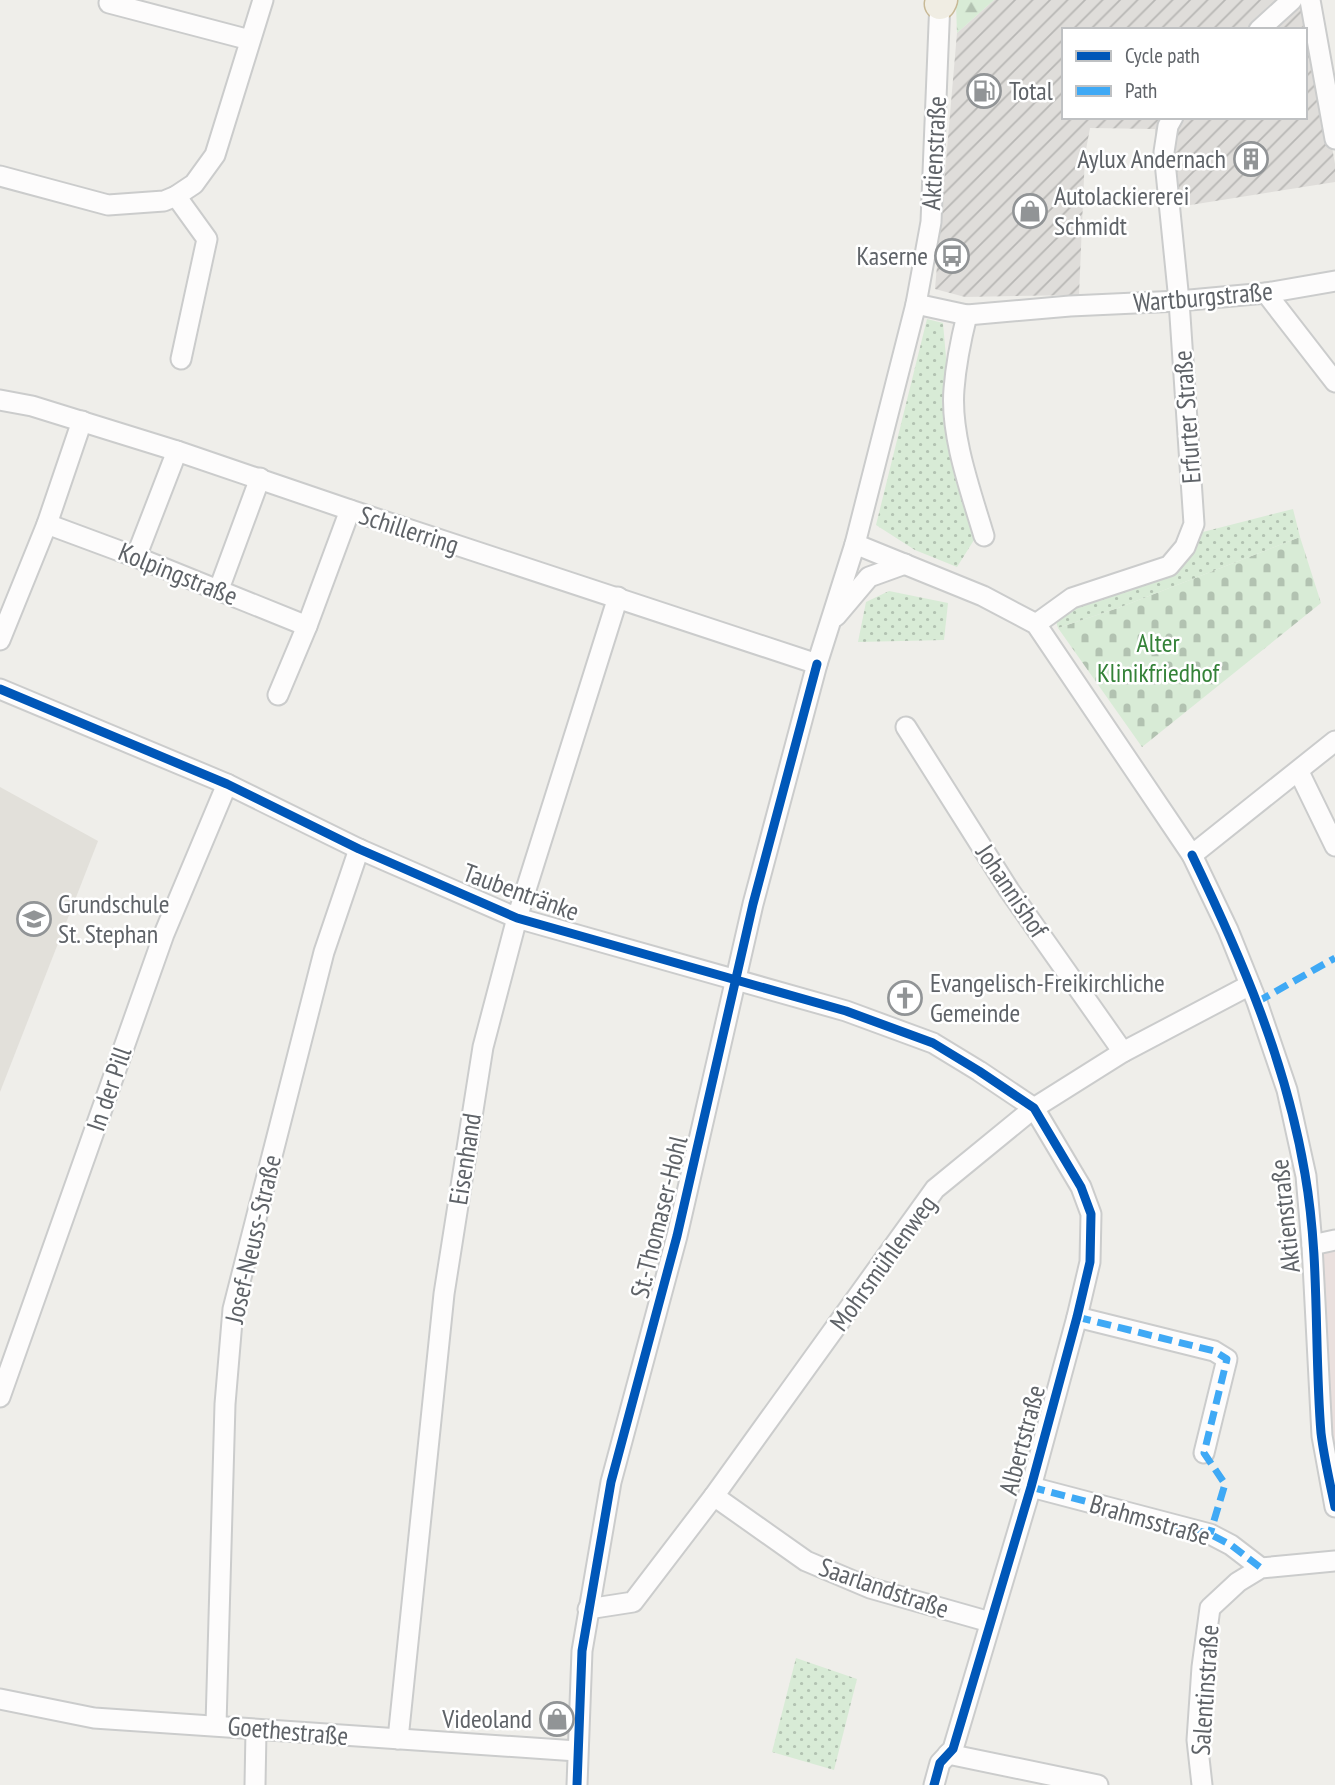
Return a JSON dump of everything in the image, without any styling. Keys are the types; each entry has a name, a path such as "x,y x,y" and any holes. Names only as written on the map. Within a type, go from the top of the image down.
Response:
{"street":[{"path":"0,176 108,205 164,201 194,184 215,155 263,0"},
{"path":"1261,28 1292,0"},
{"path":"1310,0 1335,139"},
{"name":"Aktienstraße","path":"940,1 931,222 916,304 855,544 983,596 1036,624 1192,855 1228,930 1250,985 1287,1090 1306,1176 1322,1436 1335,1507"},
{"path":"109,3 250,40"},
{"name":"Erfurter Straße","path":"1036,624 1072,598 1169,566 1185,547 1194,524 1179,301 1164,152 1168,126 1172,119"},
{"path":"176,196 207,239 181,359"},
{"name":"Wartburgstraße","path":"967,315 1266,293 1335,281"},
{"path":"1266,293 1335,382"},
{"path":"916,304 967,315 953,392 957,434 965,472 984,536"},
{"name":"Schillerring","path":"0,400 32,406 177,451 817,664"},
{"path":"0,640 47,524 82,421"},
{"path":"136,556 177,451"},
{"path":"219,589 260,478"},
{"path":"278,695 350,510"},
{"name":"Kolpingstraße","path":"47,524 136,556 307,626"},
{"name":"St.-Thomaser-Hohl","path":"577,1785 582,1651 611,1482 677,1236 753,904 817,664 855,544"},
{"path":"831,622 869,577 905,564"},
{"name":"Eisenhand","path":"398,1739 444,1294 483,1047 517,918 618,597"},
{"name":"Taubentränke","path":"0,689 227,784 359,849 517,918 846,1011 892,1027 933,1044 1034,1108"},
{"name":"Johannishof","path":"906,727 1009,890 1123,1052"},
{"path":"1192,855 1335,741"},
{"path":"1299,772 1335,846"},
{"name":"In der Pill","path":"0,1397 164,934 227,784"},
{"name":"Josef-Neuss-Straße","path":"216,1725 225,1404 233,1310 324,952 359,849"},
{"name":"Mohrsmühlenweg","path":"588,1609 633,1602 714,1496 935,1189 1034,1108 1123,1052 1250,985"},
{"name":"Albertstraße","path":"934,1785 940,1763 953,1749 1031,1487 1090,1262 1091,1214 1082,1187 1034,1108"},
{"path":"1312,1245 1335,1240"},
{"path":"1077,1317 1214,1351 1227,1359 1205,1453"},
{"name":"Brahmsstraße","path":"1031,1487 1210,1535 1231,1545 1261,1568"},
{"name":"Saarlandstraße","path":"714,1496 806,1561 870,1588 990,1622"},
{"name":"Salentinstraße","path":"1202,1785 1198,1740 1202,1667 1210,1608 1238,1581 1261,1568 1335,1561"},
{"name":"Goethestraße","path":"0,1699 94,1718 577,1751"},
{"path":"255,1785 256,1731"},
{"path":"948,1754 1098,1785"}],"shaded area":[{"path":"994,0 1306,0 1335,164 1335,182 1159,210 1155,129 1090,128 1085,155 1079,295 965,297 935,289 957,33"},
{"name":"Grundschule St. Stephan","path":"0,787 98,841 0,1092"},
{"path":"1335,1245 1335,1458 1325,1418 1321,1248"}],"green space":[{"path":"958,0 994,0 957,33"},
{"path":"927,319 943,323 947,369 943,395 947,438 974,540 957,567 915,550 876,525"},
{"path":"1293,509 1300,537 1118,608 1058,628 1055,618 1075,603 1172,570 1195,534"},
{"name":"Alter Klinikfriedhof","path":"1300,537 1321,603 1142,747 1058,628 1118,608"},
{"path":"889,591 948,603 944,640 858,642 866,602"},
{"path":"796,1658 857,1679 834,1770 772,1752"}],"marked path":[{"path":"1257,1002 1335,958"},
{"path":"1077,1317 1214,1351 1227,1359 1204,1453 1225,1484 1210,1534"},
{"path":"1031,1487 1210,1534 1231,1545 1261,1568"}],"cycle path":[{"path":"577,1785 582,1651 611,1482 677,1236 753,904 817,664"},
{"path":"0,689 227,784 359,849 517,918 846,1011 933,1043 1034,1108 1081,1187 1091,1214 1090,1262 1031,1487 953,1749 940,1763 934,1785"},
{"path":"1192,855 1260,1010 1297,1132 1313,1238 1321,1433 1335,1507"}],"place":[{"name":"Total","path":"984,91"},
{"name":"Aylux Andernach","path":"1251,159"},
{"name":"Autolackiererei Schmidt","path":"1030,211"},
{"name":"Kaserne","path":"952,256"},
{"name":"Grundschule St. Stephan","path":"34,919"},
{"name":"Evangelisch-Freikirchliche Gemeinde","path":"905,998"},
{"name":"Videoland","path":"557,1719"}]}
